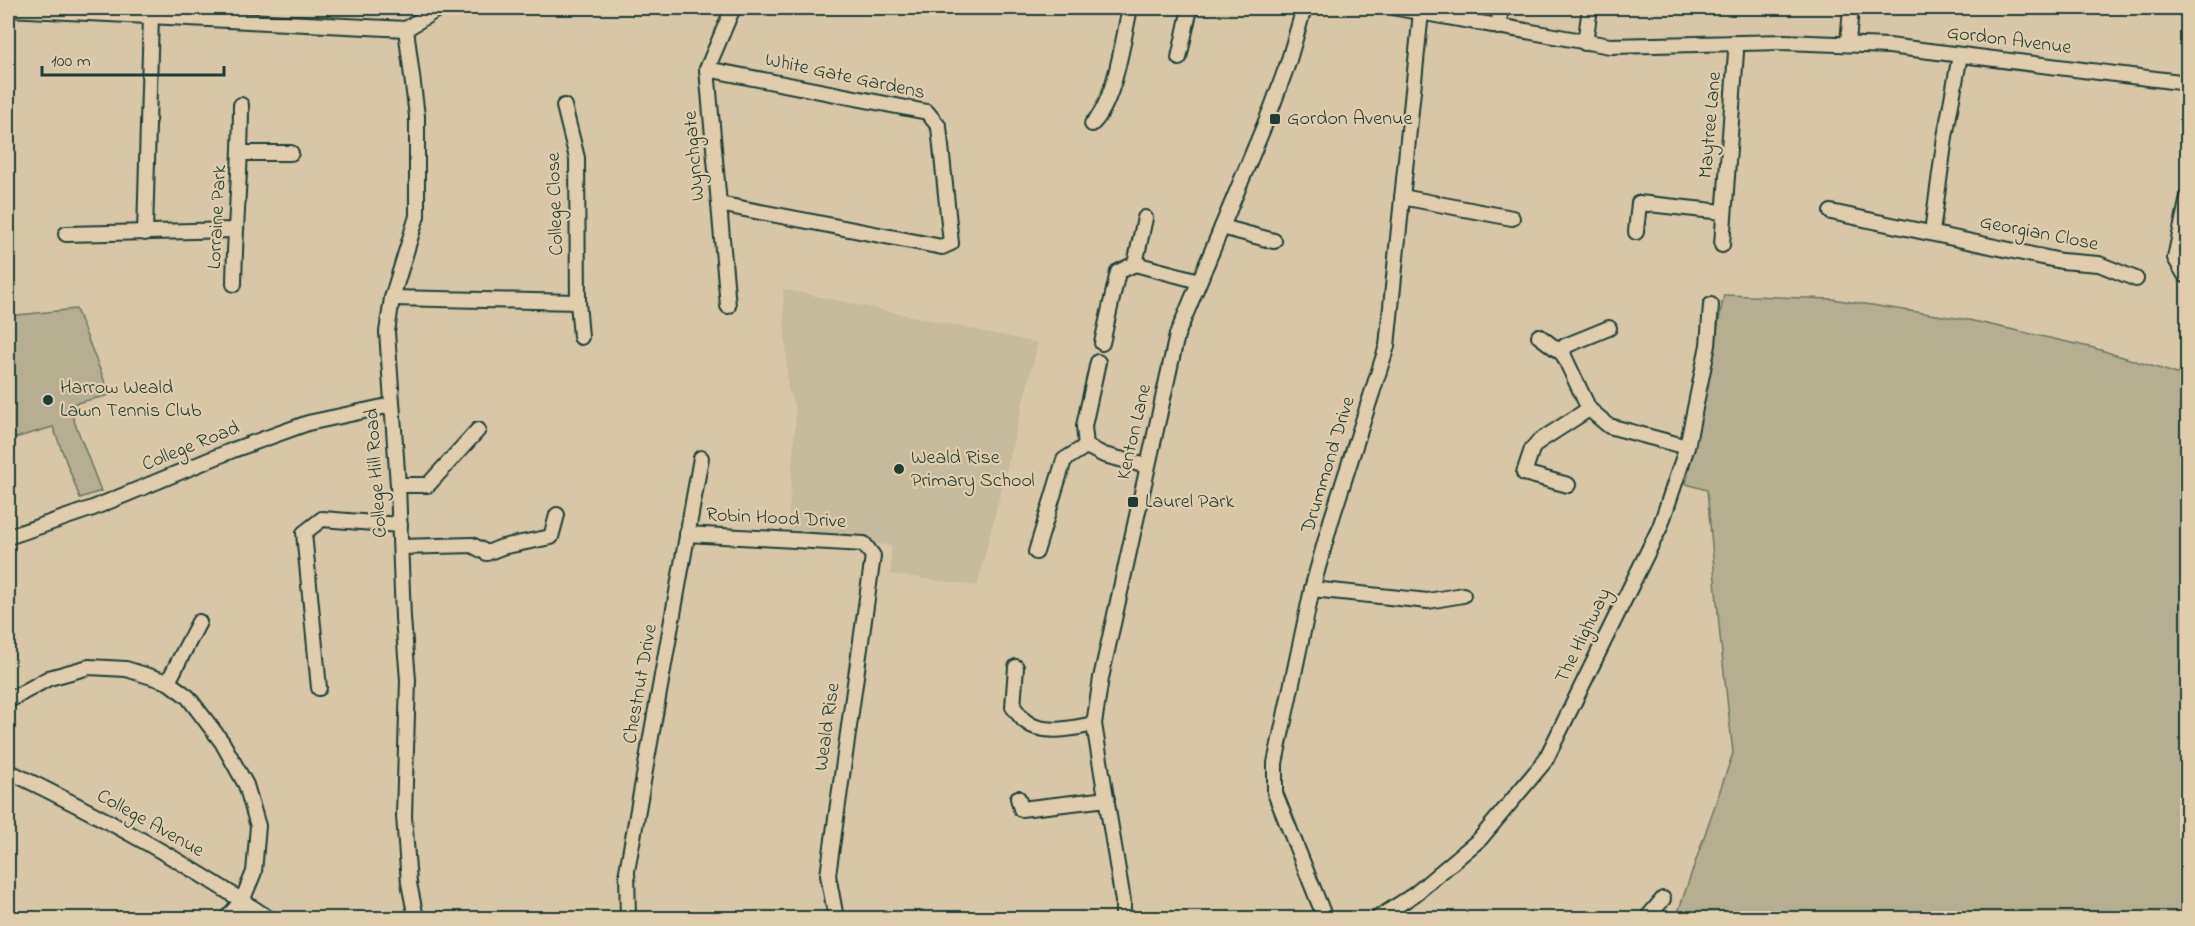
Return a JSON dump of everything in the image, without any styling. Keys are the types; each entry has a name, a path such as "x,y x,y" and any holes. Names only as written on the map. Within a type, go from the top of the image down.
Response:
{"street":[{"path":"8,9 406,29 439,8"},
{"name":"Wynchgate","path":"728,306 707,69 733,8"},
{"path":"1092,124 1102,116 1115,74 1130,8"},
{"path":"1179,58 1190,8"},
{"name":"Kenton Lane","path":"1123,918 1123,901 1094,724 1101,678 1177,335 1272,107 1304,8"},
{"name":"Gordon Avenue","path":"1397,8 1610,46 1848,43 2187,83"},
{"path":"1498,27 1501,8"},
{"path":"1585,43 1590,8"},
{"path":"1848,43 1851,8"},
{"name":"Drummond Drive","path":"1325,918 1275,793 1275,763 1312,589 1331,521 1387,346 1421,12"},
{"path":"144,233 151,16"},
{"name":"College Hill Road","path":"406,29 417,116 417,216 392,298 387,332 408,680 404,816 409,884 416,918"},
{"name":"Maytree Lane","path":"1722,244 1736,52 1733,43"},
{"path":"1932,232 1944,137 1960,55"},
{"name":"White Gate Gardens","path":"707,69 927,112 939,127 951,243 942,247 719,204"},
{"name":"Lorraine Park","path":"234,284 235,230 238,218 241,153 241,105"},
{"name":"College Close","path":"564,106 577,158 578,302 581,337"},
{"name":"Lorraine Park","path":"241,153 291,153"},
{"path":"1402,197 1512,218"},
{"path":"2185,275 2175,258 2187,197"},
{"path":"1636,232 1640,202 1723,212"},
{"name":"Georgian Close","path":"1831,212 2061,261 2099,264 2136,279"},
{"path":"1135,264 1145,218"},
{"path":"1222,227 1274,241"},
{"path":"66,234 235,230"},
{"path":"1102,343 1119,272 1135,264 1199,281"},
{"path":"392,298 578,302"},
{"name":"The Highway","path":"1378,918 1415,894 1480,839 1545,760 1660,527 1687,447 1708,345 1711,305"},
{"path":"1563,354 1565,346 1609,328"},
{"path":"1539,336 1563,354 1589,410 1609,426 1687,447"},
{"path":"1086,446 1084,426 1098,362"},
{"name":"College Road","path":"8,537 93,508 233,450 308,423 392,405"},
{"path":"1568,485 1524,473 1532,449 1538,442 1589,410"},
{"path":"398,485 428,486 478,430"},
{"path":"1086,446 1104,455 1147,466"},
{"path":"1036,552 1064,460 1086,446"},
{"name":"Chestnut Drive","path":"628,918 627,871 701,458"},
{"path":"401,547 472,545 487,553 551,537 557,515"},
{"path":"319,688 304,533 322,519 400,525"},
{"name":"Robin Hood Drive","path":"687,534 864,544"},
{"name":"Weald Rise","path":"836,918 828,875 873,556 864,544"},
{"path":"1312,589 1428,601 1464,595"},
{"path":"168,682 199,622"},
{"path":"8,701 49,678 89,667 126,669 168,682 188,697 216,733 246,785 258,826 254,872 242,900 227,918"},
{"path":"1016,667 1013,707 1027,723 1048,730 1094,724"},
{"name":"College Avenue","path":"8,771 58,795 176,859 268,918"},
{"path":"1018,798 1021,808 1107,799"},
{"path":"1647,918 1663,900"}],"shaded area":[{"name":"Weald Rise Primary School","path":"783,289 1038,343 977,586 891,574 891,546 788,529 796,410 788,389"},
{"path":"1724,295 1832,299 1969,320 2094,348 2187,377 2187,918 1676,918 1733,753 1707,490 1686,484"},
{"name":"Harrow Weald Lawn Tennis Club","path":"76,309 110,395 68,405 101,491 80,498 53,427 8,440 8,316"}],"place":[{"name":"Gordon Avenue","path":"1275,119"},
{"name":"Harrow Weald Lawn Tennis Club","path":"48,400"},
{"name":"Weald Rise Primary School","path":"899,469"},
{"name":"Laurel Park","path":"1133,502"}]}
